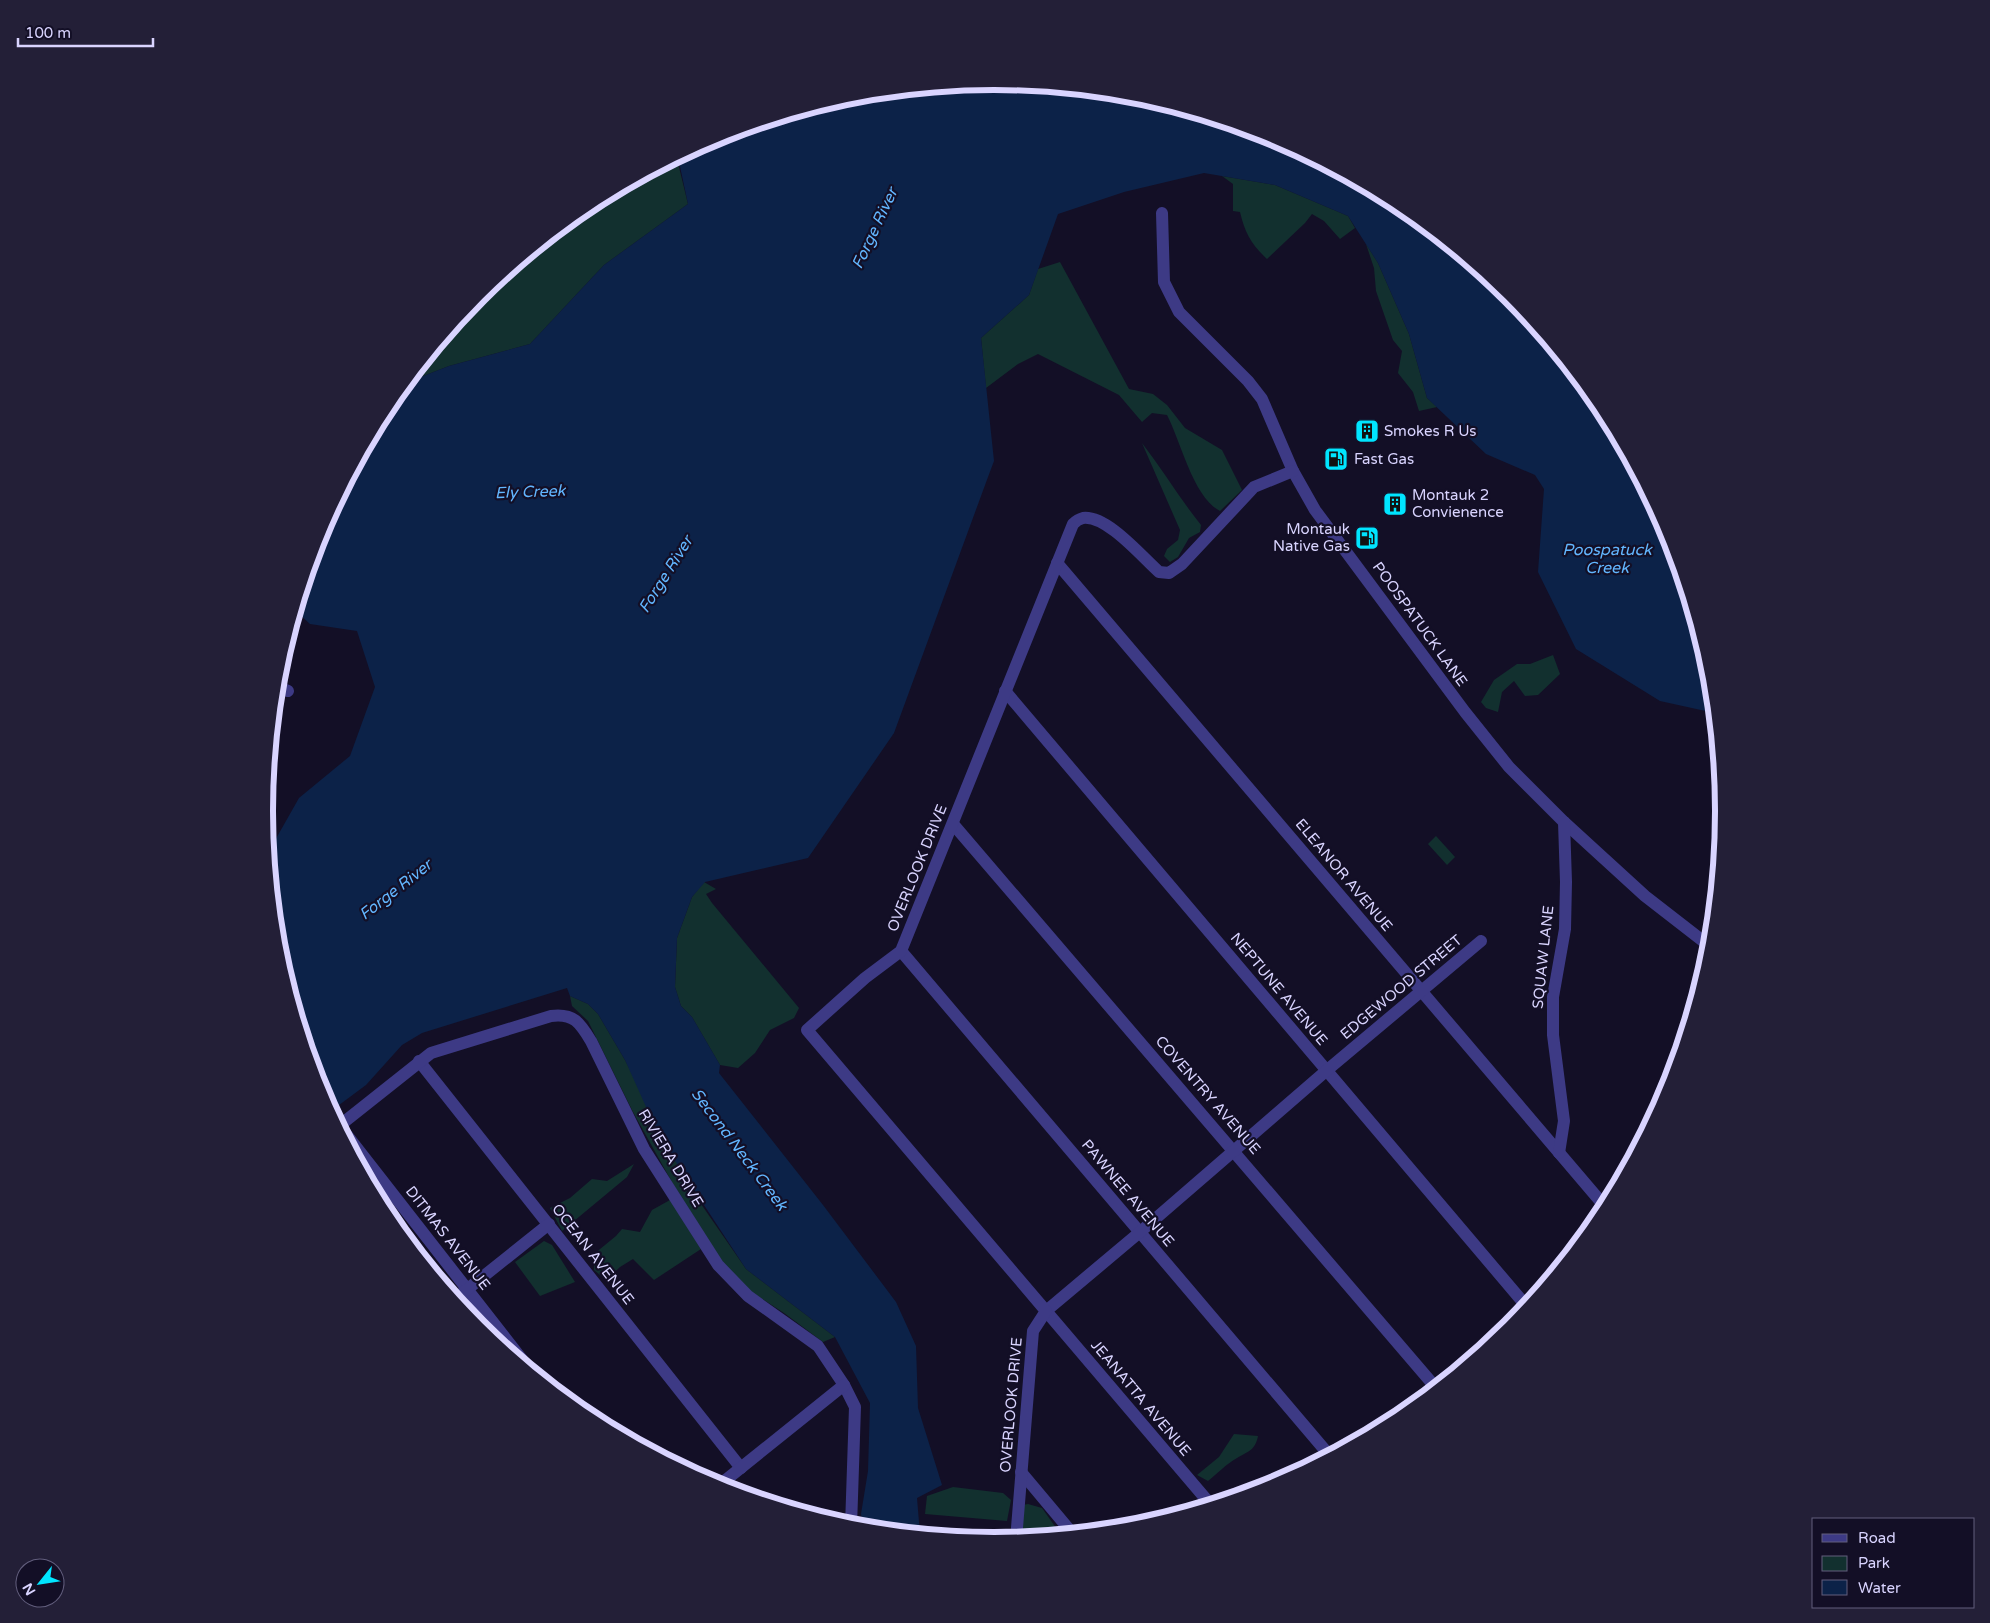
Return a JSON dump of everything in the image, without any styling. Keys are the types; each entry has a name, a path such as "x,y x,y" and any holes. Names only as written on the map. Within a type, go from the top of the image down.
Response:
{"street":[{"name":"POOSPATUCK LANE","path":"1162,213 1164,282 1179,312 1248,381 1262,399 1293,471 1315,510 1465,712 1509,768 1564,822 1642,894 1704,942"},
{"name":"OVERLOOK DRIVE","path":"1017,1532 1033,1331 1046,1311 807,1030 859,983 901,951 1073,524 1080,518 1089,518 1108,525 1159,572 1168,573 1182,564 1254,488 1293,471"},
{"name":"ELEANOR AVENUE","path":"1057,563 1601,1202"},
{"name":"NEPTUNE AVENUE","path":"1005,691 1523,1302"},
{"name":"SQUAW LANE","path":"1559,1153 1564,1121 1553,1036 1553,997 1565,929 1564,822"},
{"name":"COVENTRY AVENUE","path":"953,824 1433,1385"},
{"name":"EDGEWOOD STREET","path":"1046,1311 1481,941"},
{"name":"PAWNEE AVENUE","path":"901,951 1327,1452"},
{"name":"RIVIERA DRIVE","path":"344,1122 430,1053 551,1016 562,1014 571,1016 584,1029 644,1148 718,1265 748,1296 818,1346 844,1385 855,1407 846,1517"},
{"name":"OCEAN AVENUE","path":"419,1061 741,1468"},
{"name":"DITMAS AVENUE","path":"359,1152 513,1349"},
{"path":"460,1295 549,1224"},
{"name":"JEANATTA AVENUE","path":"1046,1311 1207,1501"},
{"path":"726,1481 844,1385"},
{"path":"1021,1472 1069,1529"}],"green space":[{"path":"678,163 688,204 604,265 530,344 449,366 419,378 485,301 519,269 594,212"},
{"path":"1222,176 1275,185 1348,216 1355,228 1340,239 1324,221 1312,214 1267,259 1249,238 1240,212 1233,211 1233,184"},
{"path":"1366,244 1378,263 1409,334 1427,398 1437,407 1419,411 1413,392 1398,373 1402,351 1393,340 1376,291 1374,268"},
{"path":"1060,262 1129,389 1153,394 1167,405 1185,428 1222,450 1242,490 1220,511 1202,494 1195,482 1167,415 1152,413 1142,422 1119,395 1038,354 1018,364 986,388 981,338 1029,295 1038,269"},
{"path":"1142,443 1201,525 1200,532 1189,538 1178,557 1170,562 1164,556 1167,549 1178,540 1180,530"},
{"path":"1553,655 1560,674 1538,695 1525,696 1514,681 1502,692 1498,712 1486,708 1481,702 1494,680 1517,664 1530,664"},
{"path":"1436,836 1455,857 1447,865 1428,844"},
{"path":"704,882 716,889 706,894 712,903 799,1008 794,1018 770,1030 755,1053 738,1068 720,1065 692,1017 681,1006 675,987 677,938 692,897"},
{"path":"570,996 588,1004 598,1014 625,1060 701,1204 746,1269 835,1337 823,1342 750,1291 723,1263 673,1184 633,1112 588,1021 572,1006"},
{"path":"634,1164 627,1177 562,1231 550,1208 570,1198 592,1179 607,1181"},
{"path":"670,1200 701,1249 654,1280 633,1259 620,1267 606,1280 594,1270 594,1254 622,1229 640,1232 652,1210"},
{"path":"544,1241 552,1245 575,1282 540,1296 515,1262"},
{"path":"1234,1434 1258,1436 1255,1445 1250,1450 1229,1463 1208,1481 1197,1475 1219,1457"},
{"path":"953,1487 1003,1493 1011,1500 1007,1521 925,1514 927,1496"},
{"path":"1028,1504 1042,1508 1057,1530 1021,1532 1023,1505"}],"water":[{"path":"995,90 1042,92 1089,96 1136,104 1227,128 1314,164 1396,212 1471,269 1505,301 1567,372 1595,411 1620,451 1662,535 1692,625 1703,671 1709,712 1660,701 1576,649 1538,572 1544,489 1535,475 1486,454 1427,398 1409,334 1378,263 1348,216 1275,185 1204,173 1124,192 1058,214 1029,295 981,338 994,461 894,733 808,858 705,882 692,897 677,938 675,987 681,1006 692,1017 720,1065 719,1073 823,1205 896,1302 916,1346 918,1408 942,1485 917,1498 920,1529 862,1520 861,1514 868,1471 870,1403 835,1337 746,1269 660,1138 625,1060 598,1014 588,1004 570,996 567,988 422,1033 402,1045 366,1085 337,1107 312,1043 298,998 287,952 280,906 274,842 299,798 350,756 375,687 357,631 310,624 301,616 328,535 348,492 370,451 419,378 449,366 530,344 604,265 688,204 679,163 719,145 763,128 854,104 901,96 948,92"}],"place":[{"name":"Smokes R Us","path":"1367,431"},
{"name":"Fast Gas","path":"1336,459"},
{"name":"Montauk 2 Convienence","path":"1395,504"},
{"name":"Montauk Native Gas","path":"1367,538"}],"water label":[{"name":"Forge River","path":"874,228"},
{"name":"Ely Creek","path":"530,491"},
{"name":"Poospatuck Creek","path":"1607,558"},
{"name":"Forge River","path":"665,574"},
{"name":"Forge River","path":"395,889"},
{"name":"Second Neck Creek","path":"740,1149"}]}
